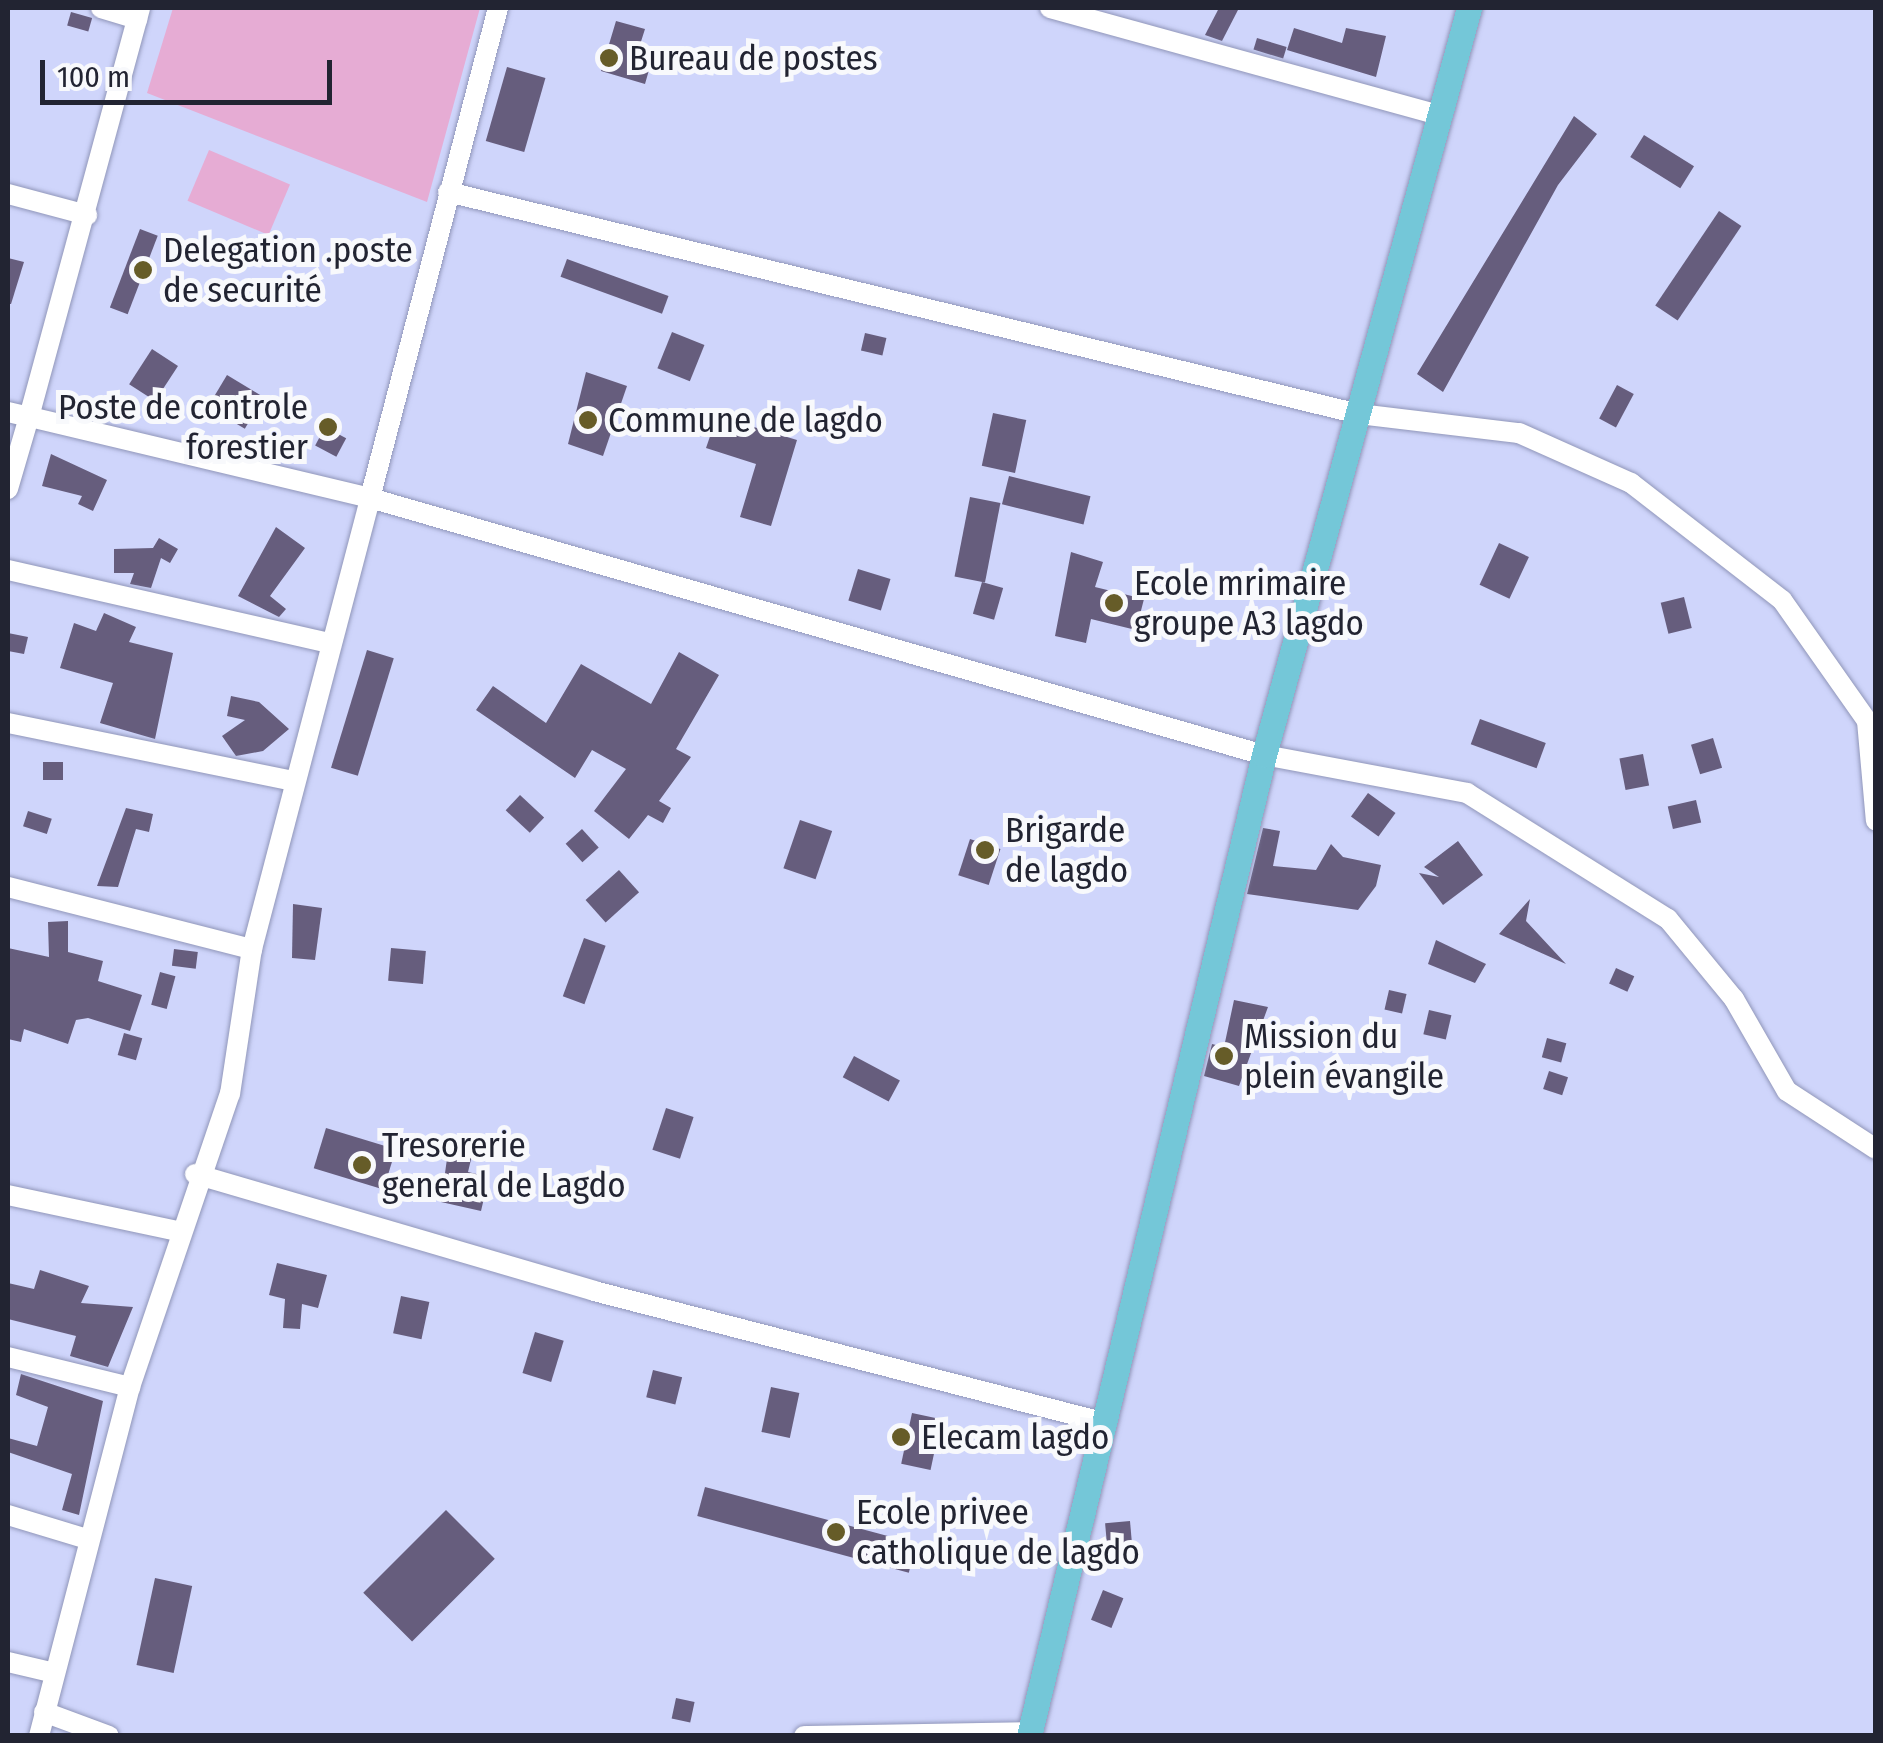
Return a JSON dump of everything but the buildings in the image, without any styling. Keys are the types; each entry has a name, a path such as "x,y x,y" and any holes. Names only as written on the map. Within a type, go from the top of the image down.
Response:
{"main road":[{"path":"1029,1734 1264,754 1469,8"}],"street":[{"path":"8,488 87,215 138,13 101,8"},
{"path":"39,1736 87,1539 130,1387 196,1174 230,1094 252,950 326,642 370,498 498,8"},
{"path":"1050,8 1076,11 1441,116"},
{"path":"448,192 1358,414 1534,440 1630,483 1782,600 1867,721 1876,821"},
{"path":"8,194 87,215"},
{"path":"8,412 370,498 1264,754 1466,793 1668,919 1734,999 1787,1090 1876,1149"},
{"path":"8,570 326,642"},
{"path":"8,723 292,781"},
{"path":"8,887 252,950"},
{"path":"196,1174 574,1286 1102,1422"},
{"path":"8,1195 178,1231"},
{"path":"8,1357 130,1387"},
{"path":"8,1516 87,1539"},
{"path":"8,1662 54,1672"},
{"path":"44,1712 109,1736"},
{"path":"804,1736 986,1726 1029,1734"},
{"path":"962,1736 986,1726"}],"shaded area":[{"path":"173,8 480,8 427,202 147,93"},
{"path":"209,150 290,184 269,235 188,201"}],"place":[{"name":"Bureau de postes","path":"609,58"},
{"name":"Delegation .poste de securité","path":"143,270"},
{"name":"Commune de lagdo","path":"588,420"},
{"name":"Poste de controle forestier","path":"328,427"},
{"name":"Ecole mrimaire groupe A3 lagdo","path":"1114,603"},
{"name":"Brigarde de lagdo","path":"985,850"},
{"name":"Mission du plein évangile","path":"1224,1056"},
{"name":"Tresorerie general de Lagdo","path":"362,1165"},
{"name":"Elecam lagdo","path":"901,1437"},
{"name":"Ecole privee catholique de lagdo","path":"836,1532"}]}
